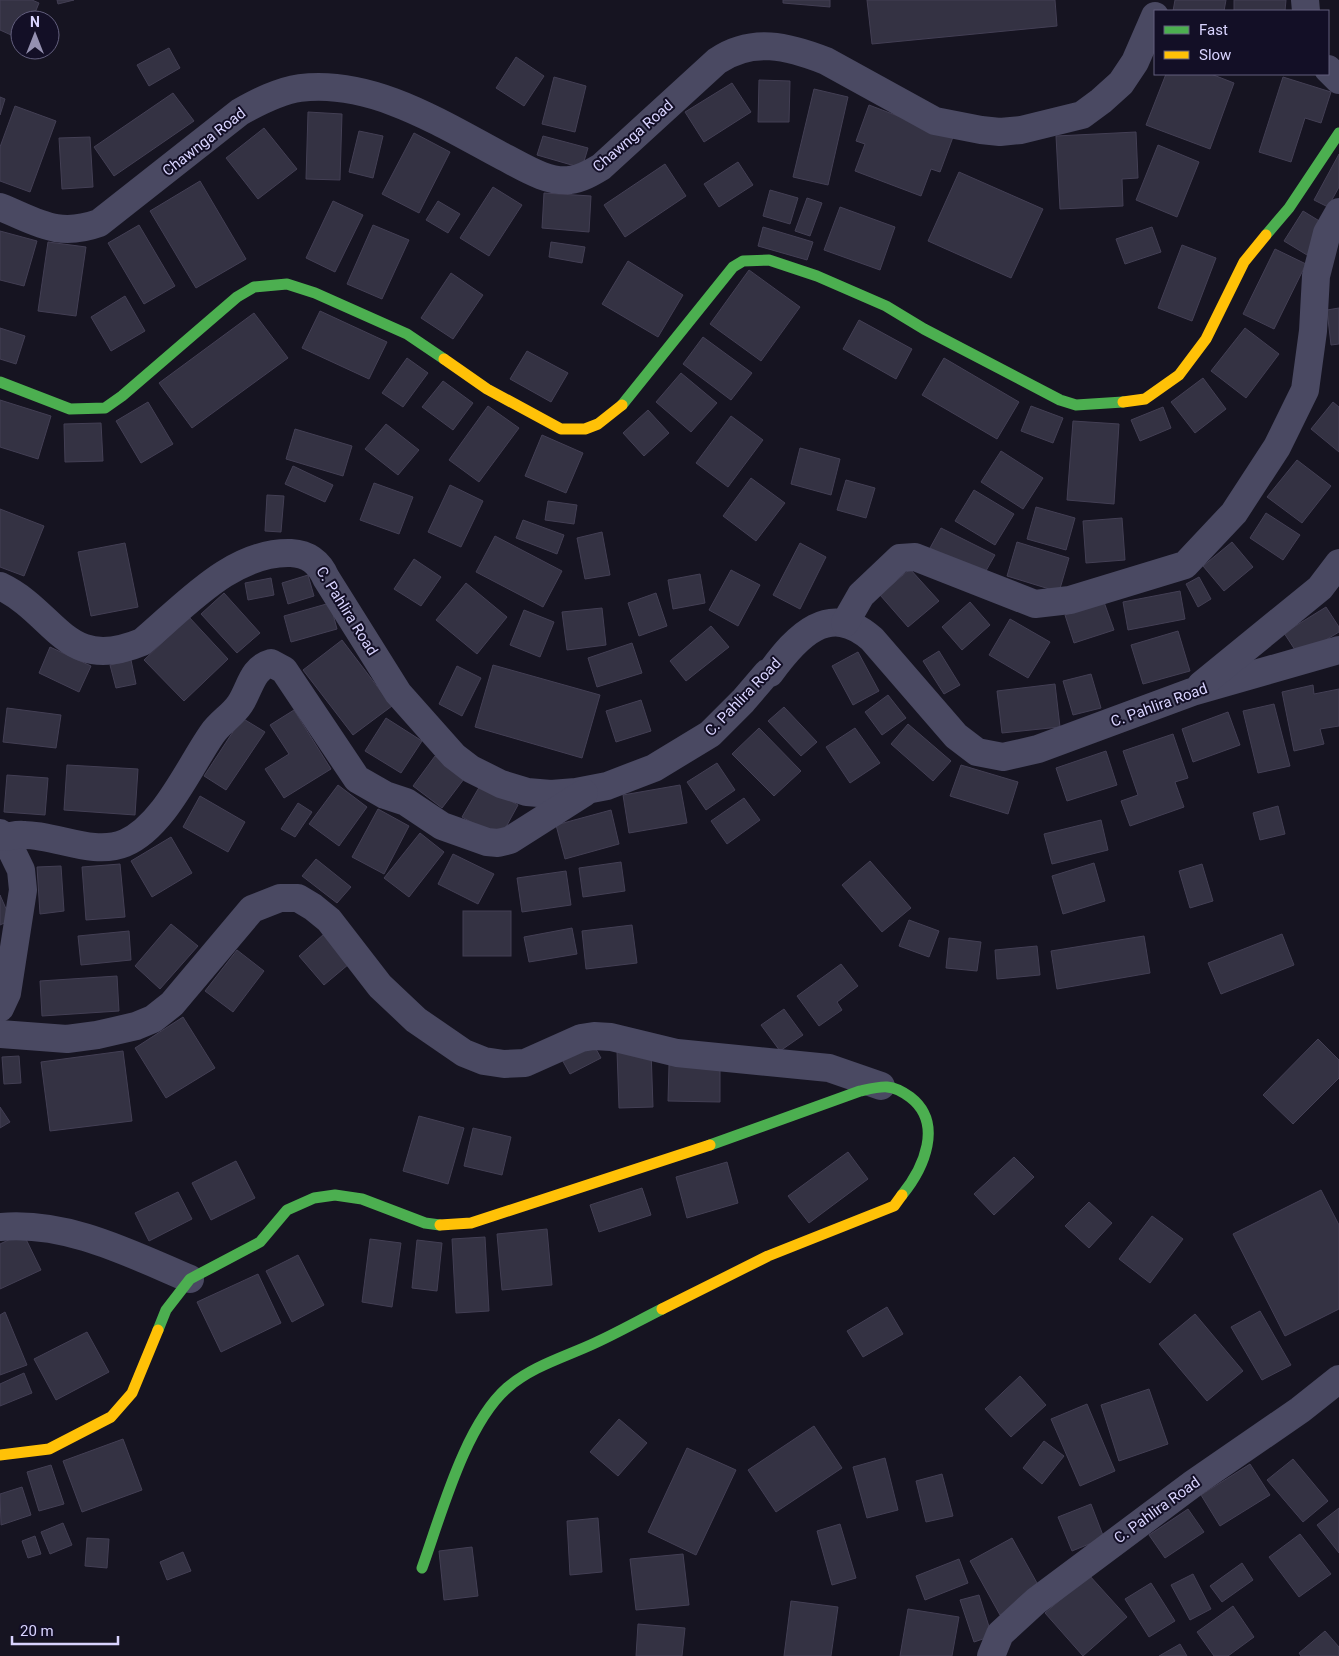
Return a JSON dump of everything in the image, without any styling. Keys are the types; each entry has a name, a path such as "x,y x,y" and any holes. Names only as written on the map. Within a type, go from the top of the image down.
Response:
{"street":[{"name":"Chawnga Road","path":"0,207 60,230 78,230 99,223 240,112 258,102 299,88 347,89 403,106 433,119 541,175 569,180 584,176 601,167 717,62 731,52 765,46 807,53 826,61 935,121 1000,132 1021,130 1082,115 1101,101 1120,83 1135,62 1154,18"},
{"path":"1329,70 1339,80"},
{"path":"0,382 70,409 105,408 122,396 237,297 254,287 270,284 287,284 315,292 407,334 487,389 551,426 572,430 585,429 610,416 624,403 733,267 743,261 756,259 787,265 886,306 924,330 1060,400 1076,404 1094,404 1145,399 1179,375 1206,340 1244,262 1289,208 1339,133"},
{"path":"845,623 861,595 900,558 915,557 1035,604 1070,600 1185,565 1234,513 1277,447 1305,390 1313,331 1316,276 1327,233 1339,212"},
{"name":"C. Pahlira Road","path":"0,586 29,604 75,646 91,650 110,650 126,648 142,642 224,574 240,564 279,553 298,554 312,558 321,566 326,578 398,693 454,756 472,769 501,784 526,792 551,794 607,786 654,768 710,734 743,701 767,673 770,673 788,648 807,632 825,624 845,623 858,627 872,639 956,736 978,752 1003,757 1038,749 1192,692 1339,650"},
{"path":"1192,692 1320,588 1339,563"},
{"path":"0,1008 7,993 23,890 21,870 3,835 23,834 40,836 100,847 114,846 140,834 180,788 213,733 240,705 256,673 262,666 271,663 284,670 357,779 385,795 406,802 430,819 458,832 487,842 498,843 510,840 590,789"},
{"path":"0,1034 67,1038 97,1035 136,1026 153,1019 172,1004 252,909 280,898 298,898 329,920 380,986 416,1020 464,1053 484,1061 504,1064 525,1063 580,1038 594,1036 611,1037 677,1053 829,1068 881,1086 898,1088 918,1103 926,1114 929,1132 926,1153 914,1178 894,1206 768,1256 595,1343 535,1369 507,1388 488,1410 465,1451 422,1568"},
{"path":"0,1454 49,1449 111,1417 132,1393 166,1310 190,1279 260,1242 287,1210 314,1198 335,1195 362,1199 425,1223 444,1225 472,1223 745,1134 860,1091 881,1086"},
{"path":"0,1228 20,1226 66,1232 103,1243 190,1279"},
{"name":"C. Pahlira Road","path":"991,1656 1000,1634 1036,1601 1194,1483 1300,1410 1339,1378"}],"building":[{"path":"0,0 32,0 39,3 36,10 10,10 10,34 0,30"},
{"path":"57,0 74,0 58,4"},
{"path":"783,0 830,0 830,7 783,3"},
{"path":"867,0 1055,0 1057,26 872,44"},
{"path":"1175,0 1226,0 1224,10 1173,10"},
{"path":"1234,0 1286,0 1285,10 1234,10"},
{"path":"169,48 180,68 149,86 137,65"},
{"path":"516,57 544,76 524,106 496,88"},
{"path":"1166,75 1214,75 1234,83 1210,149 1146,125"},
{"path":"554,77 586,86 575,132 542,124"},
{"path":"1283,77 1331,92 1321,123 1305,118 1291,162 1259,152"},
{"path":"759,80 790,81 789,122 758,122"},
{"path":"732,83 751,112 704,142 685,112"},
{"path":"814,89 848,97 828,185 793,177"},
{"path":"173,93 194,121 114,176 94,147"},
{"path":"0,97 5,99 0,115"},
{"path":"869,105 953,137 940,172 931,169 921,196 855,171 865,144 856,141"},
{"path":"15,106 56,121 30,192 0,181 0,147"},
{"path":"308,112 342,114 340,180 306,179"},
{"path":"264,128 297,169 258,199 226,158"},
{"path":"359,131 383,136 373,178 349,172"},
{"path":"1136,132 1138,178 1122,179 1123,206 1060,209 1056,136"},
{"path":"414,133 450,152 419,213 382,194"},
{"path":"543,136 588,148 582,168 537,155"},
{"path":"90,137 93,187 62,189 59,138"},
{"path":"1158,145 1199,162 1177,217 1136,200"},
{"path":"1339,154 1339,187 1328,207 1314,200"},
{"path":"738,162 753,185 719,207 704,184"},
{"path":"665,164 686,196 625,237 604,205"},
{"path":"959,172 1043,209 1011,278 928,241"},
{"path":"200,181 246,259 196,288 150,211"},
{"path":"493,187 522,205 489,256 460,238"},
{"path":"770,190 798,198 790,224 763,216"},
{"path":"544,193 591,196 589,232 542,228"},
{"path":"807,198 822,203 810,236 795,231"},
{"path":"333,201 363,215 335,272 306,258"},
{"path":"438,201 460,214 448,233 426,220"},
{"path":"840,207 895,227 880,270 824,250"},
{"path":"1303,211 1326,225 1307,255 1284,241"},
{"path":"139,225 175,286 144,304 108,243"},
{"path":"373,225 409,240 382,299 347,284"},
{"path":"763,227 813,242 807,260 758,246"},
{"path":"1152,227 1161,252 1125,264 1116,239"},
{"path":"0,231 37,241 24,286 0,280"},
{"path":"48,242 86,247 76,316 38,311"},
{"path":"551,242 585,247 582,263 549,257"},
{"path":"1182,245 1216,258 1192,321 1158,308"},
{"path":"1275,249 1306,264 1274,329 1243,314"},
{"path":"628,261 683,295 658,337 602,304"},
{"path":"749,270 800,307 761,361 710,324"},
{"path":"451,273 483,295 453,339 421,318"},
{"path":"125,296 145,331 111,351 91,317"},
{"path":"1339,308 1339,344 1331,345 1327,310"},
{"path":"320,311 387,342 369,379 302,348"},
{"path":"254,313 288,358 192,428 159,383"},
{"path":"859,320 912,349 896,379 843,349"},
{"path":"0,328 25,336 16,364 0,359"},
{"path":"1245,328 1279,354 1246,398 1211,371"},
{"path":"703,337 752,373 731,400 683,364"},
{"path":"527,351 568,373 551,402 510,379"},
{"path":"407,358 428,373 403,407 382,393"},
{"path":"944,358 1019,402 997,439 922,395"},
{"path":"681,373 717,403 691,432 656,402"},
{"path":"1203,378 1226,409 1195,433 1171,402"},
{"path":"443,381 473,403 453,430 422,407"},
{"path":"0,400 51,416 38,459 0,447"},
{"path":"148,402 173,444 141,463 116,421"},
{"path":"1333,402 1339,407 1339,452 1311,429"},
{"path":"488,406 519,428 479,482 449,460"},
{"path":"1031,406 1063,418 1053,443 1021,431"},
{"path":"1163,407 1171,428 1140,441 1131,420"},
{"path":"648,410 669,433 644,456 623,433"},
{"path":"731,416 763,440 728,487 696,463"},
{"path":"1073,421 1119,424 1114,504 1067,500"},
{"path":"101,423 103,461 65,462 64,424"},
{"path":"386,424 419,450 398,475 365,449"},
{"path":"295,429 352,446 343,476 286,459"},
{"path":"542,435 583,453 566,493 525,476"},
{"path":"800,448 840,459 831,495 791,484"},
{"path":"1001,451 1043,478 1023,509 981,482"},
{"path":"1297,460 1331,486 1302,523 1267,497"},
{"path":"293,466 333,485 325,502 285,484"},
{"path":"751,478 785,503 756,541 723,516"},
{"path":"846,480 875,488 866,518 837,510"},
{"path":"374,483 413,497 399,534 360,520"},
{"path":"450,485 483,501 461,547 428,532"},
{"path":"974,490 1014,514 995,545 955,521"},
{"path":"267,495 284,496 281,532 265,531"},
{"path":"548,501 577,505 574,524 545,520"},
{"path":"1036,507 1075,518 1066,550 1027,539"},
{"path":"0,509 44,526 24,576 0,567"},
{"path":"1266,513 1300,535 1283,560 1250,538"},
{"path":"1122,518 1125,560 1086,563 1083,521"},
{"path":"523,520 564,535 557,554 516,538"},
{"path":"941,528 995,555 983,576 930,548"},
{"path":"602,532 610,575 585,579 577,538"},
{"path":"495,536 562,571 543,607 476,572"},
{"path":"1017,542 1069,558 1059,592 1007,576"},
{"path":"1232,542 1253,567 1224,591 1203,566"},
{"path":"125,543 138,607 91,616 78,552"},
{"path":"800,543 826,557 800,609 773,595"},
{"path":"414,559 441,577 421,606 394,589"},
{"path":"910,569 939,601 908,627 880,595"},
{"path":"731,570 760,585 738,626 709,610"},
{"path":"700,574 705,603 673,609 668,580"},
{"path":"308,575 314,596 288,604 282,583"},
{"path":"1199,577 1211,599 1198,607 1186,584"},
{"path":"271,578 274,595 248,600 245,583"},
{"path":"466,583 507,617 477,654 436,620"},
{"path":"1180,591 1185,619 1128,630 1123,602"},
{"path":"224,593 260,633 237,653 201,614"},
{"path":"656,593 667,626 639,636 628,603"},
{"path":"970,602 990,625 962,650 942,627"},
{"path":"1104,602 1114,630 1074,643 1065,615"},
{"path":"330,603 337,629 291,642 284,616"},
{"path":"1326,607 1339,627 1339,632 1299,656 1284,633"},
{"path":"602,608 606,645 567,650 562,612"},
{"path":"524,610 554,622 540,657 510,645"},
{"path":"189,617 228,659 184,701 144,660"},
{"path":"1010,619 1050,642 1028,678 989,655"},
{"path":"711,626 729,647 686,681 670,661"},
{"path":"1178,631 1190,671 1143,684 1131,645"},
{"path":"342,640 392,706 353,735 303,670"},
{"path":"632,643 642,673 597,687 588,658"},
{"path":"50,647 91,666 79,692 39,673"},
{"path":"939,651 960,685 944,694 923,661"},
{"path":"858,652 879,691 853,705 832,666"},
{"path":"131,660 136,684 116,688 110,665"},
{"path":"493,665 600,695 582,758 475,727"},
{"path":"457,666 481,678 462,716 439,704"},
{"path":"1091,674 1101,708 1073,715 1063,681"},
{"path":"1055,684 1060,727 1002,733 997,691"},
{"path":"1313,685 1314,694 1339,689 1339,726 1320,729 1324,744 1294,751 1282,692"},
{"path":"888,695 906,718 882,735 865,712"},
{"path":"641,700 651,731 616,742 606,711"},
{"path":"1274,704 1290,766 1258,773 1243,711"},
{"path":"784,707 817,742 801,756 768,721"},
{"path":"7,708 61,715 56,748 3,742"},
{"path":"294,710 331,769 284,798 265,769 289,754 270,725"},
{"path":"1228,712 1240,745 1193,762 1182,729"},
{"path":"242,718 265,732 226,790 204,776"},
{"path":"386,718 422,741 401,773 365,751"},
{"path":"908,724 951,761 933,781 891,744"},
{"path":"759,728 801,771 774,796 732,754"},
{"path":"855,728 880,763 850,783 826,747"},
{"path":"1173,734 1188,778 1175,782 1184,807 1130,826 1121,801 1138,795 1123,751"},
{"path":"1106,751 1117,785 1067,801 1056,768"},
{"path":"435,756 464,779 442,808 413,786"},
{"path":"717,763 735,790 706,810 687,782"},
{"path":"67,765 138,769 135,815 64,810"},
{"path":"961,765 1018,782 1008,814 950,796"},
{"path":"7,775 48,778 45,815 4,812"},
{"path":"481,784 518,805 500,838 462,817"},
{"path":"338,785 367,807 339,846 309,824"},
{"path":"680,785 687,823 629,833 623,795"},
{"path":"200,796 245,822 228,852 183,827"},
{"path":"744,798 760,820 727,844 711,821"},
{"path":"298,803 312,812 295,837 281,829"},
{"path":"1278,806 1285,834 1260,840 1253,813"},
{"path":"378,809 409,826 384,874 352,857"},
{"path":"611,810 619,844 565,859 556,825"},
{"path":"1101,820 1108,850 1052,864 1044,834"},
{"path":"420,833 444,852 409,897 384,878"},
{"path":"171,837 192,873 152,897 131,861"},
{"path":"453,854 494,874 478,904 438,884"},
{"path":"316,859 351,887 337,903 302,876"},
{"path":"870,861 911,908 882,932 842,885"},
{"path":"621,862 625,891 583,897 579,868"},
{"path":"1094,863 1105,901 1063,914 1052,876"},
{"path":"120,864 125,917 86,920 82,867"},
{"path":"1202,864 1213,901 1190,908 1179,871"},
{"path":"61,866 64,911 40,914 37,867"},
{"path":"566,871 571,905 522,912 517,878"},
{"path":"0,895 11,920 0,925"},
{"path":"463,911 511,911 511,956 463,956"},
{"path":"909,920 939,931 929,957 899,946"},
{"path":"171,924 198,946 160,989 135,966"},
{"path":"632,925 637,963 586,969 582,931"},
{"path":"572,928 577,954 529,962 524,937"},
{"path":"129,931 131,960 81,965 78,936"},
{"path":"324,934 349,964 324,985 299,956"},
{"path":"1282,934 1294,965 1221,994 1208,963"},
{"path":"1144,936 1150,973 1057,989 1051,951"},
{"path":"949,938 981,942 977,971 946,968"},
{"path":"1037,946 1040,975 997,979 995,950"},
{"path":"237,950 264,971 233,1012 205,991"},
{"path":"841,964 858,986 837,1002 842,1010 819,1026 797,996"},
{"path":"117,976 119,1011 42,1016 40,981"},
{"path":"784,1009 803,1035 780,1051 761,1025"},
{"path":"183,1017 215,1068 166,1098 135,1048"},
{"path":"1318,1039 1339,1060 1339,1078 1293,1124 1263,1095"},
{"path":"591,1040 601,1058 570,1074 560,1056"},
{"path":"651,1050 653,1107 619,1108 617,1051"},
{"path":"123,1051 132,1121 50,1131 41,1062"},
{"path":"19,1056 21,1083 4,1084 2,1057"},
{"path":"669,1065 720,1066 720,1102 668,1101"},
{"path":"0,1107 10,1122 0,1128"},
{"path":"419,1116 464,1128 448,1184 403,1171"},
{"path":"473,1128 511,1137 502,1175 464,1166"},
{"path":"848,1152 868,1179 809,1223 788,1196"},
{"path":"1014,1157 1034,1177 994,1215 974,1194"},
{"path":"236,1161 255,1198 211,1220 192,1183"},
{"path":"727,1162 738,1203 687,1218 676,1177"},
{"path":"642,1188 651,1215 599,1232 590,1205"},
{"path":"1321,1190 1339,1225 1339,1309 1285,1336 1233,1234"},
{"path":"178,1192 192,1219 149,1241 135,1213"},
{"path":"1089,1202 1112,1223 1089,1248 1065,1226"},
{"path":"1152,1216 1183,1239 1150,1283 1119,1259"},
{"path":"547,1229 552,1285 502,1290 497,1234"},
{"path":"23,1233 41,1270 0,1289 0,1244"},
{"path":"485,1237 489,1311 456,1313 452,1239"},
{"path":"370,1239 401,1243 392,1307 362,1302"},
{"path":"417,1240 442,1243 437,1291 412,1288"},
{"path":"298,1255 324,1305 292,1322 266,1271"},
{"path":"258,1274 281,1323 221,1352 197,1302"},
{"path":"887,1307 903,1334 863,1357 847,1331"},
{"path":"1260,1311 1291,1365 1262,1380 1231,1327"},
{"path":"5,1312 27,1365 0,1375 0,1315"},
{"path":"1195,1314 1243,1371 1207,1401 1159,1344"},
{"path":"87,1332 109,1372 56,1400 34,1359"},
{"path":"24,1373 32,1393 0,1406 0,1384"},
{"path":"1020,1376 1046,1405 1011,1437 985,1409"},
{"path":"1149,1389 1168,1444 1119,1461 1101,1405"},
{"path":"1087,1404 1115,1471 1080,1486 1051,1419"},
{"path":"619,1419 647,1443 618,1476 590,1452"},
{"path":"814,1426 842,1468 776,1512 748,1470"},
{"path":"123,1439 142,1490 82,1512 63,1461"},
{"path":"1044,1441 1064,1456 1042,1484 1023,1468"},
{"path":"687,1448 736,1470 696,1555 648,1532"},
{"path":"885,1458 898,1510 867,1518 853,1467"},
{"path":"1293,1459 1328,1501 1303,1522 1267,1480"},
{"path":"1250,1464 1270,1495 1220,1526 1201,1495"},
{"path":"51,1465 64,1504 39,1511 27,1472"},
{"path":"942,1474 953,1516 926,1522 916,1481"},
{"path":"22,1487 31,1515 1,1525 0,1494"},
{"path":"1091,1504 1104,1538 1072,1551 1058,1517"},
{"path":"1339,1508 1339,1553 1317,1525"},
{"path":"1188,1509 1204,1532 1165,1558 1149,1535"},
{"path":"598,1518 602,1572 570,1575 567,1521"},
{"path":"63,1523 72,1545 50,1554 41,1532"},
{"path":"840,1524 856,1578 832,1585 817,1531"},
{"path":"1300,1534 1331,1574 1299,1597 1269,1557"},
{"path":"35,1536 41,1554 28,1558 22,1541"},
{"path":"87,1538 109,1539 107,1568 85,1566"},
{"path":"1012,1538 1042,1592 1000,1615 970,1561"},
{"path":"472,1547 478,1596 444,1600 439,1551"},
{"path":"183,1552 191,1571 167,1580 160,1562"},
{"path":"683,1554 689,1605 636,1610 630,1559"},
{"path":"959,1559 968,1583 925,1600 916,1576"},
{"path":"1242,1563 1253,1580 1222,1602 1210,1586"},
{"path":"1193,1574 1211,1609 1190,1620 1171,1585"},
{"path":"1089,1575 1127,1617 1083,1656 1045,1613"},
{"path":"1151,1583 1175,1621 1149,1637 1125,1599"},
{"path":"979,1595 992,1636 974,1642 960,1600"},
{"path":"791,1601 838,1607 831,1656 784,1656"},
{"path":"1233,1606 1254,1637 1228,1656 1214,1656 1197,1632"},
{"path":"908,1609 959,1617 952,1656 900,1656"},
{"path":"638,1624 685,1628 682,1656 636,1656"},
{"path":"1325,1631 1339,1647 1339,1656 1301,1656 1299,1653"},
{"path":"1180,1644 1187,1656 1159,1656"}],"traffic: fast":[{"path":"1266,235 1289,208 1339,133"},
{"path":"622,405 733,267 743,261 769,260 817,276 886,306 924,329 1060,400 1076,405 1123,402"},
{"path":"0,382 70,409 105,408 122,396 237,297 254,287 287,284 315,293 407,334 444,359"},
{"path":"710,1145 860,1091 880,1087 897,1089 910,1097 920,1108 926,1119 928,1132 927,1146 923,1159 902,1195"},
{"path":"158,1330 166,1310 190,1279 260,1242 287,1210 314,1198 335,1195 362,1199 425,1223 440,1225"},
{"path":"422,1568 456,1472 479,1424 492,1404 507,1388 527,1374 662,1309"}],"traffic: slow":[{"path":"1123,402 1145,399 1179,375 1206,339 1244,262 1266,235"},
{"path":"444,359 487,389 561,429 585,429 598,424 622,405"},
{"path":"440,1225 471,1223 710,1145"},
{"path":"662,1309 768,1256 894,1206 902,1195"},
{"path":"0,1455 49,1449 111,1417 132,1393 158,1330"}]}
